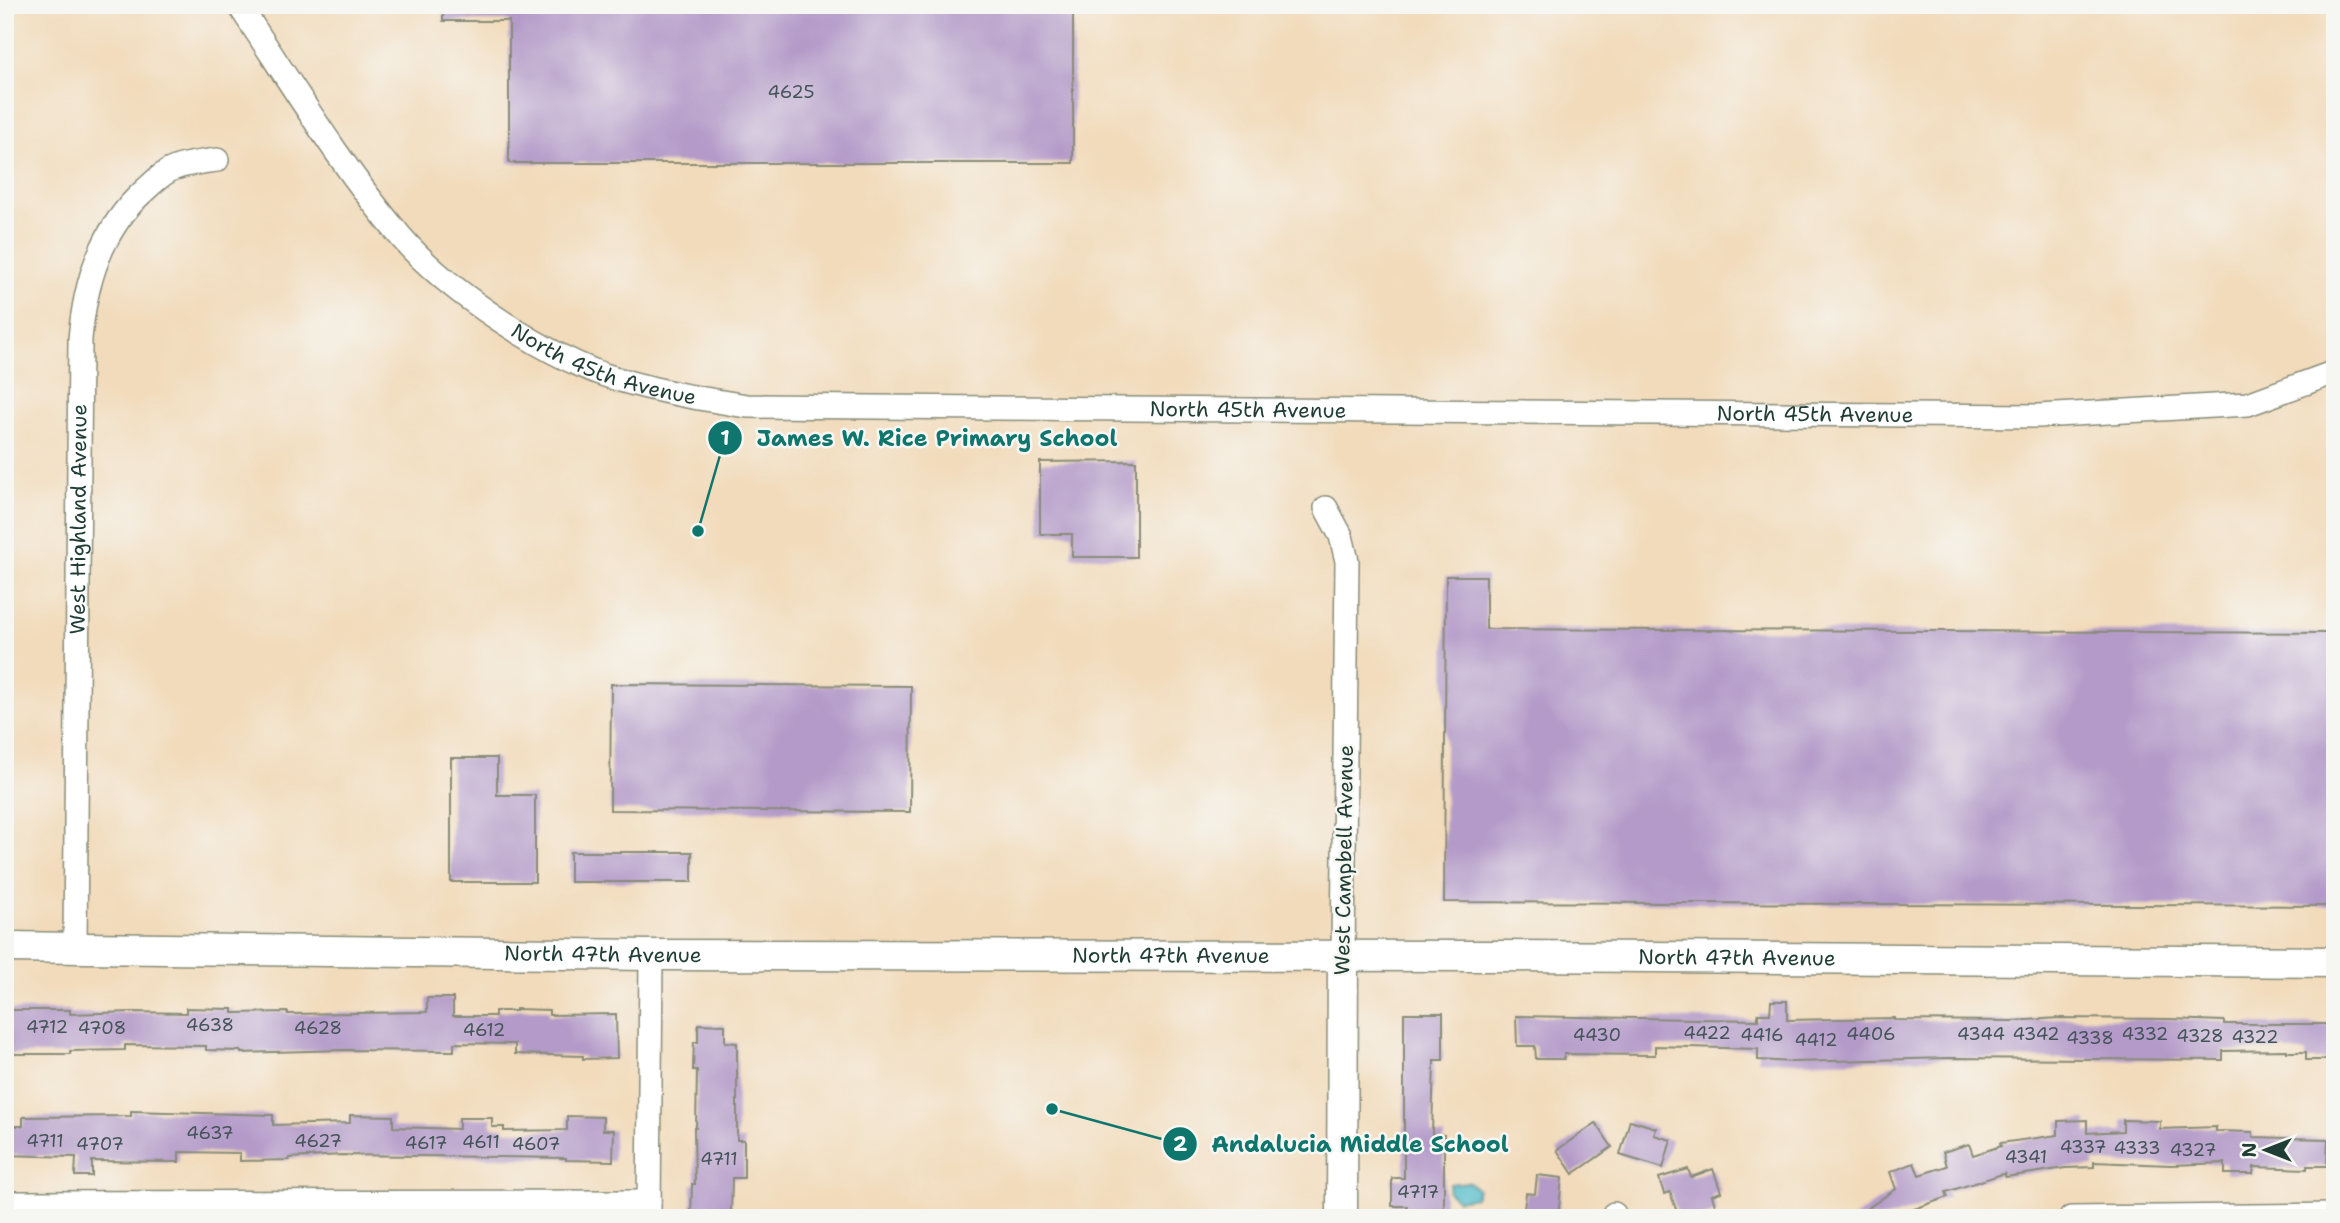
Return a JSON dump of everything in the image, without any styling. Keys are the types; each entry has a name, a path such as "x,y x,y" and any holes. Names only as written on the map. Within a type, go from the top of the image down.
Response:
{"street":[{"name":"North 45th Avenue","path":"239,5 341,159 402,238 461,293 552,351 614,378 678,395 747,406 2039,416 2248,404 2335,372"},
{"name":"West Highland Avenue","path":"75,948 80,339 83,301 100,249 136,197 173,169 217,160"},
{"name":"West Campbell Avenue","path":"1326,508 1341,536 1347,561 1342,1218"},
{"name":"North 47th Avenue","path":"5,947 651,955 2335,962"},
{"path":"5,1203 649,1210 651,955"},
{"path":"2071,1218 2335,1215"}],"water":[{"path":"1468,1182 1478,1189 1475,1197 1458,1200 1448,1192 1450,1184"}],"building":[{"path":"443,5 1073,5 1073,163 509,163 509,21 443,21"},
{"path":"1136,461 1136,557 1072,557 1072,534 1040,534 1040,462"},
{"path":"1446,576 1486,576 1486,629 2335,633 2335,906 1444,902"},
{"path":"611,684 911,686 910,812 610,810"},
{"path":"451,758 497,758 497,795 535,795 535,882 451,882"},
{"path":"570,852 692,852 692,882 570,882"},
{"path":"427,998 453,998 453,1016 495,1016 495,1011 516,1009 549,1010 549,1015 616,1014 617,1058 583,1059 583,1056 515,1054 515,1044 454,1043 454,1051 241,1053 206,1050 206,1046 125,1045 125,1050 70,1051 70,1054 5,1054 5,1010 70,1010 70,1014 186,1013 186,1008 233,1009 233,1013 288,1014 427,1012"},
{"path":"1771,1001 1787,1001 1787,1020 1894,1018 2012,1021 2059,1018 2224,1021 2224,1024 2334,1024 2333,1060 2306,1060 2306,1052 2287,1050 2223,1051 2223,1060 1949,1058 1793,1062 1758,1060 1758,1049 1655,1046 1655,1055 1564,1054 1564,1059 1536,1059 1535,1046 1517,1046 1516,1016 1758,1020 1758,1014 1770,1014"},
{"path":"1404,1013 1443,1013 1443,1060 1434,1060 1432,1134 1444,1135 1444,1218 1407,1218 1407,1206 1392,1206 1392,1178 1404,1178"},
{"path":"698,1024 725,1025 725,1042 737,1043 737,1140 744,1140 744,1178 732,1178 731,1214 721,1214 721,1218 691,1218 692,1184 695,1184 697,1070 693,1070 694,1042 698,1042"},
{"path":"131,1111 273,1115 273,1125 350,1123 350,1115 393,1116 393,1127 459,1129 459,1118 492,1118 492,1127 504,1127 504,1131 567,1130 567,1116 603,1117 603,1130 614,1130 613,1161 342,1155 240,1161 240,1153 179,1152 179,1162 92,1161 92,1176 75,1176 76,1157 5,1155 5,1126 23,1126 23,1117 131,1116"},
{"path":"1630,1120 1656,1128 1654,1135 1671,1140 1663,1168 1620,1155"},
{"path":"2087,1120 2087,1133 2123,1131 2123,1120 2160,1121 2160,1129 2216,1127 2216,1131 2253,1132 2253,1137 2328,1139 2327,1166 2307,1166 2307,1169 2254,1167 2253,1174 2225,1174 2225,1163 2171,1165 2094,1162 2094,1167 2065,1168 2005,1177 2005,1173 1946,1192 1948,1197 1889,1218 1853,1218 1896,1189 1890,1172 1914,1163 1919,1175 1947,1166 1943,1152 1969,1144 1973,1155 2001,1146 2000,1143 2058,1135 2058,1121"},
{"path":"1596,1123 1612,1147 1573,1174 1557,1150"},
{"path":"1688,1169 1691,1177 1713,1169 1721,1192 1712,1195 1717,1212 1699,1218 1679,1218 1670,1192 1664,1194 1659,1178"},
{"path":"1537,1175 1562,1178 1558,1218 1523,1218 1526,1193 1535,1194"}],"place":[{"name":"James W. Rice Primary School","path":"698,531"},
{"name":"Andalucia Middle School","path":"1052,1109"}]}
